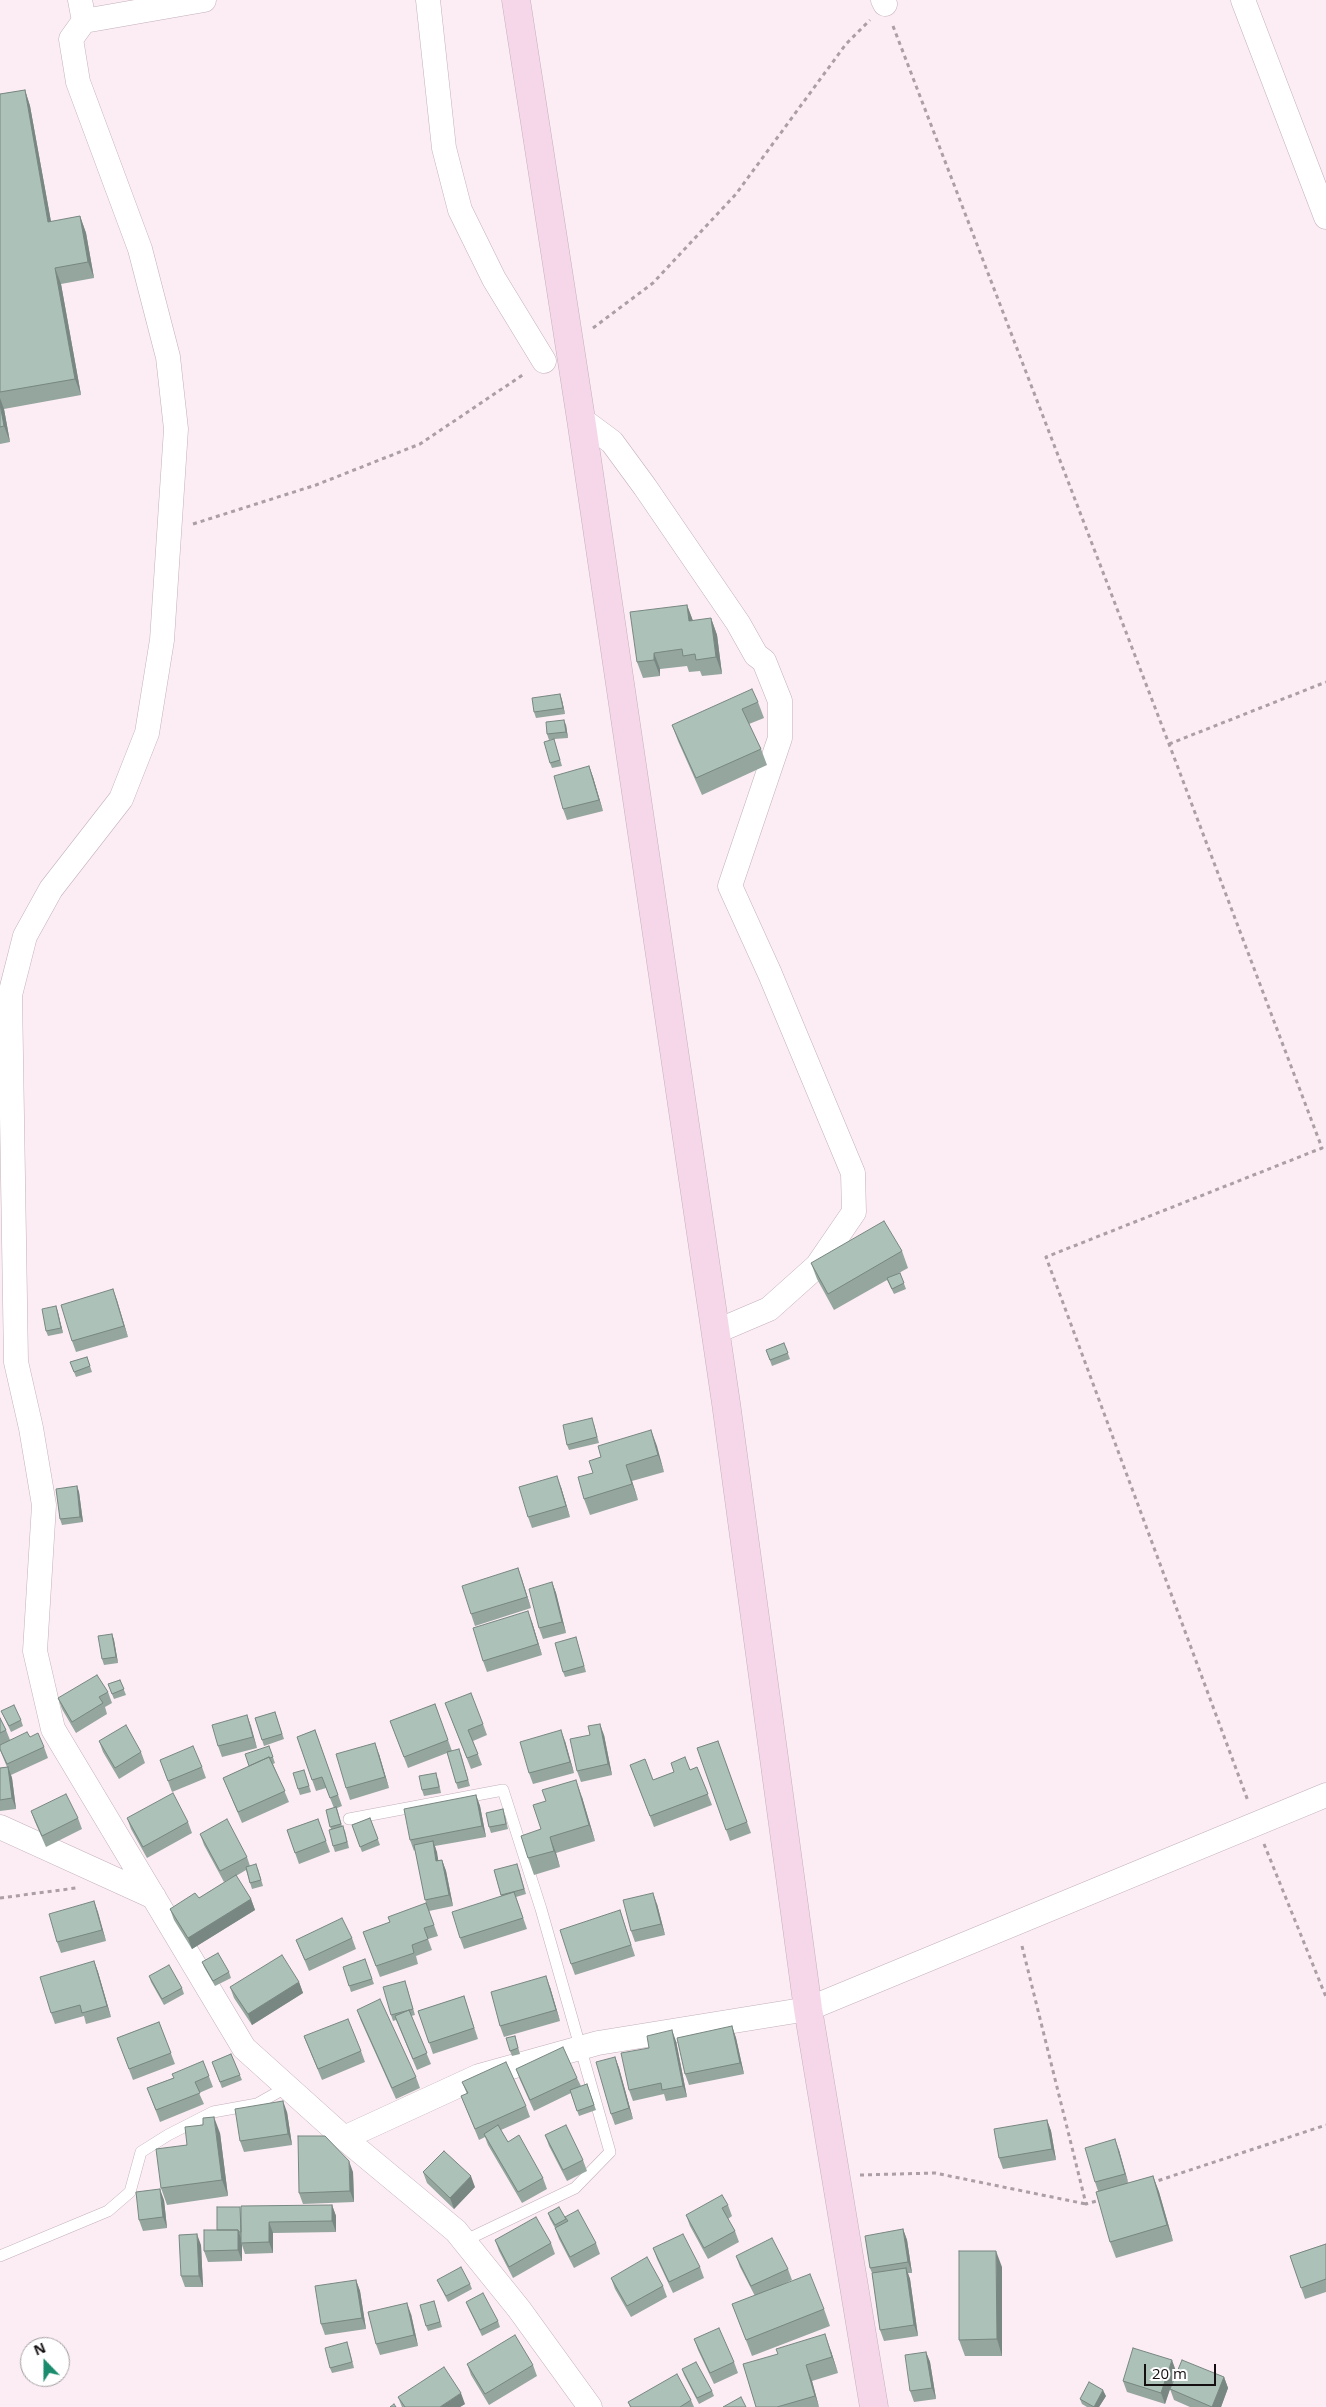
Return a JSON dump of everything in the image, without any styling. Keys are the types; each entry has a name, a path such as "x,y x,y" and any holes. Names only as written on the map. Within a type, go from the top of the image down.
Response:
{"street":[{"path":"204,0 82,10 71,39 78,82 140,249 168,357 176,429 162,640 147,734 121,799 51,889 24,936 10,995 16,1362 31,1428 44,1505 35,1651 53,1729 244,2048 344,2138 456,2231 520,2309 590,2407"},
{"path":"428,0 444,148 460,210 494,279 544,361"},
{"path":"516,0 581,419 715,1332 808,2009 874,2407"},
{"path":"1243,0 1326,217"},
{"path":"581,419 612,442 632,469 738,623 756,655 764,661 780,701 780,738 730,886 770,974 853,1173 854,1212 817,1266 769,1309 715,1332"},
{"path":"344,2138 479,2076 598,2043 808,2009 1326,1795"},
{"path":"0,1827 154,1897"}],"lane":[{"path":"349,1820 503,1790 581,2048 610,2152 575,2188 464,2241"},
{"path":"0,2256 108,2211 130,2192 141,2152 168,2135 213,2112 257,2104 287,2086"}],"path":[{"path":"569,346 653,283 736,194 846,44 884,2 1170,744 1322,1148 1046,1257 1256,1824 1326,1997"},
{"path":"169,531 316,486 420,444 544,361"},
{"path":"1170,744 1326,682"},
{"path":"0,1898 121,1883"},
{"path":"1016,1923 1086,2204"},
{"path":"1142,2186 1326,2125"},
{"path":"836,2176 935,2173 1086,2204 1105,2198"}],"building":[{"path":"25,90 48,222 80,216 88,262 55,268 75,379 0,392 0,94"},
{"path":"0,404 4,426 0,427"},
{"path":"687,605 689,621 711,618 716,657 696,660 695,654 683,656 682,649 654,653 654,660 637,662 630,612"},
{"path":"752,689 758,702 742,709 761,749 696,778 672,725"},
{"path":"560,694 563,708 534,712 532,698"},
{"path":"564,720 566,732 547,734 546,722"},
{"path":"554,739 560,760 550,763 544,742"},
{"path":"589,766 599,800 563,809 554,776"},
{"path":"884,1221 902,1251 828,1294 811,1263"},
{"path":"900,1273 904,1283 892,1289 887,1278"},
{"path":"113,1289 124,1326 72,1341 61,1305"},
{"path":"56,1306 61,1328 46,1331 42,1309"},
{"path":"784,1343 788,1353 770,1360 766,1350"},
{"path":"87,1357 90,1366 74,1372 70,1362"},
{"path":"592,1418 597,1437 567,1445 563,1425"},
{"path":"651,1430 658,1455 626,1465 632,1484 584,1499 578,1477 593,1473 589,1461 601,1457 598,1446"},
{"path":"557,1476 566,1506 528,1517 519,1487"},
{"path":"77,1486 80,1517 60,1519 56,1489"},
{"path":"518,1568 527,1597 471,1614 462,1586"},
{"path":"552,1582 562,1622 539,1628 529,1589"},
{"path":"528,1611 538,1644 483,1661 473,1628"},
{"path":"112,1634 116,1657 102,1659 98,1636"},
{"path":"576,1637 584,1666 563,1672 555,1643"},
{"path":"97,1675 108,1692 99,1697 103,1703 72,1722 58,1698"},
{"path":"120,1680 124,1689 112,1694 108,1684"},
{"path":"471,1693 483,1724 468,1730 478,1754 467,1758 445,1703"},
{"path":"435,1704 448,1740 404,1757 390,1721"},
{"path":"14,1705 21,1720 9,1726 1,1711"},
{"path":"275,1712 282,1734 262,1740 255,1718"},
{"path":"247,1715 253,1737 218,1746 212,1725"},
{"path":"0,1718 6,1730 0,1733"},
{"path":"600,1724 608,1764 577,1771 570,1739 590,1735 588,1726"},
{"path":"126,1725 141,1752 115,1768 99,1741"},
{"path":"315,1730 338,1795 330,1798 322,1777 312,1780 297,1737"},
{"path":"561,1730 570,1762 529,1773 520,1742"},
{"path":"27,1732 30,1737 38,1733 44,1747 7,1764 0,1745"},
{"path":"718,1741 747,1822 726,1830 697,1748"},
{"path":"375,1743 385,1777 346,1788 336,1754"},
{"path":"193,1746 202,1767 168,1781 160,1760"},
{"path":"269,1746 273,1757 249,1766 245,1754"},
{"path":"459,1749 468,1780 456,1783 447,1752"},
{"path":"269,1757 285,1791 238,1812 223,1778"},
{"path":"685,1757 690,1770 697,1767 708,1794 650,1816 630,1765 645,1759 653,1780 674,1772 671,1763"},
{"path":"8,1767 12,1798 0,1800 0,1768"},
{"path":"304,1770 309,1786 298,1789 293,1773"},
{"path":"436,1773 439,1787 422,1790 419,1776"},
{"path":"576,1780 589,1825 550,1837 554,1851 528,1858 521,1836 541,1829 533,1805 546,1801 542,1790"},
{"path":"173,1793 188,1822 143,1847 127,1818"},
{"path":"66,1794 78,1818 42,1836 31,1811"},
{"path":"476,1795 482,1826 410,1840 404,1809"},
{"path":"336,1807 341,1824 330,1827 326,1810"},
{"path":"503,1809 506,1824 489,1827 486,1813"},
{"path":"370,1818 378,1839 360,1847 352,1825"},
{"path":"227,1819 247,1857 220,1871 200,1834"},
{"path":"318,1819 326,1841 295,1853 287,1830"},
{"path":"343,1826 347,1842 333,1846 329,1830"},
{"path":"433,1841 436,1861 442,1860 449,1895 425,1900 414,1845"},
{"path":"256,1864 261,1880 250,1883 246,1867"},
{"path":"517,1864 524,1889 501,1895 494,1870"},
{"path":"236,1875 251,1899 188,1938 170,1909 195,1893 199,1898"},
{"path":"514,1892 523,1918 460,1938 452,1912"},
{"path":"653,1893 661,1924 631,1931 623,1900"},
{"path":"94,1901 102,1930 57,1942 49,1914"},
{"path":"426,1903 434,1925 424,1928 428,1939 412,1945 414,1953 376,1966 363,1932 390,1922 388,1917"},
{"path":"620,1910 631,1945 571,1964 560,1930"},
{"path":"342,1918 352,1938 305,1960 296,1940"},
{"path":"218,1953 229,1972 213,1981 202,1962"},
{"path":"282,1955 299,1982 248,2014 230,1987"},
{"path":"365,1959 372,1979 349,1986 343,1967"},
{"path":"94,1961 107,2006 82,2013 80,2005 51,2013 40,1977"},
{"path":"169,1965 182,1988 162,1999 149,1976"},
{"path":"546,1976 556,2010 500,2026 491,1992"},
{"path":"405,1981 413,2009 391,2015 383,1987"},
{"path":"464,1996 474,2028 429,2043 418,2011"},
{"path":"380,1999 416,2077 392,2088 357,2010"},
{"path":"409,2010 427,2053 413,2059 395,2016"},
{"path":"348,2019 361,2051 318,2069 304,2036"},
{"path":"159,2022 171,2053 129,2069 117,2038"},
{"path":"732,2026 740,2063 685,2074 677,2038"},
{"path":"672,2030 683,2086 662,2090 661,2083 629,2090 621,2053 649,2048 647,2036"},
{"path":"515,2036 518,2048 510,2051 506,2038"},
{"path":"563,2047 577,2078 530,2100 516,2069"},
{"path":"231,2054 240,2075 220,2082 212,2062"},
{"path":"615,2057 629,2108 611,2114 596,2062"},
{"path":"203,2061 209,2076 195,2082 200,2093 156,2110 147,2088 174,2078 172,2074"},
{"path":"506,2062 526,2106 475,2129 461,2096 468,2093 462,2082"},
{"path":"587,2084 594,2105 577,2111 570,2090"},
{"path":"283,2101 288,2134 240,2141 235,2109"},
{"path":"214,2117 222,2180 161,2188 156,2149 187,2145 185,2127 203,2125 203,2118"},
{"path":"1047,2120 1052,2149 999,2158 994,2129"},
{"path":"498,2125 508,2142 519,2135 543,2178 518,2192 484,2134"},
{"path":"566,2125 583,2160 563,2170 545,2135"},
{"path":"298,2136 325,2136 349,2161 350,2191 299,2193"},
{"path":"1115,2139 1125,2174 1095,2182 1085,2148"},
{"path":"444,2151 471,2176 450,2198 423,2172"},
{"path":"1153,2176 1167,2225 1110,2242 1096,2192"},
{"path":"160,2189 163,2217 139,2220 136,2192"},
{"path":"722,2195 728,2205 722,2208 735,2231 704,2248 686,2215"},
{"path":"332,2205 332,2221 269,2222 269,2242 241,2243 241,2206"},
{"path":"217,2207 240,2207 241,2232 238,2230 217,2230"},
{"path":"559,2207 566,2219 555,2225 548,2213"},
{"path":"578,2210 596,2243 570,2257 555,2228 568,2221 565,2217"},
{"path":"536,2217 551,2243 509,2267 495,2240"},
{"path":"903,2229 908,2262 870,2268 865,2236"},
{"path":"204,2230 238,2230 238,2250 204,2251"},
{"path":"197,2234 199,2276 181,2276 179,2235"},
{"path":"683,2234 700,2267 669,2282 653,2248"},
{"path":"772,2238 788,2269 751,2286 736,2256"},
{"path":"1326,2244 1326,2279 1301,2288 1290,2256"},
{"path":"959,2251 996,2251 997,2339 959,2340"},
{"path":"647,2257 663,2286 627,2306 611,2278"},
{"path":"461,2267 470,2284 446,2296 437,2280"},
{"path":"906,2268 914,2325 880,2330 872,2273"},
{"path":"810,2274 824,2309 746,2340 732,2304"},
{"path":"356,2280 362,2318 321,2324 315,2286"},
{"path":"483,2293 498,2321 480,2330 466,2302"},
{"path":"434,2301 440,2322 426,2326 420,2305"},
{"path":"407,2303 414,2335 376,2344 368,2312"},
{"path":"719,2328 734,2362 710,2373 694,2339"},
{"path":"825,2334 832,2357 806,2365 815,2396 777,2407 756,2407 743,2364 778,2354 776,2349"},
{"path":"515,2335 533,2365 485,2394 467,2364"},
{"path":"347,2342 352,2362 330,2368 325,2348"},
{"path":"1133,2348 1172,2360 1161,2393 1123,2381"},
{"path":"926,2352 932,2388 910,2391 905,2355"},
{"path":"1182,2360 1224,2377 1212,2407 1170,2389"},
{"path":"696,2362 712,2391 697,2398 682,2369"},
{"path":"444,2367 461,2393 440,2407 405,2407 398,2397"},
{"path":"677,2374 691,2400 680,2407 631,2407 628,2402"},
{"path":"1089,2382 1103,2390 1094,2407 1080,2399"},
{"path":"741,2397 746,2407 723,2407"}]}
